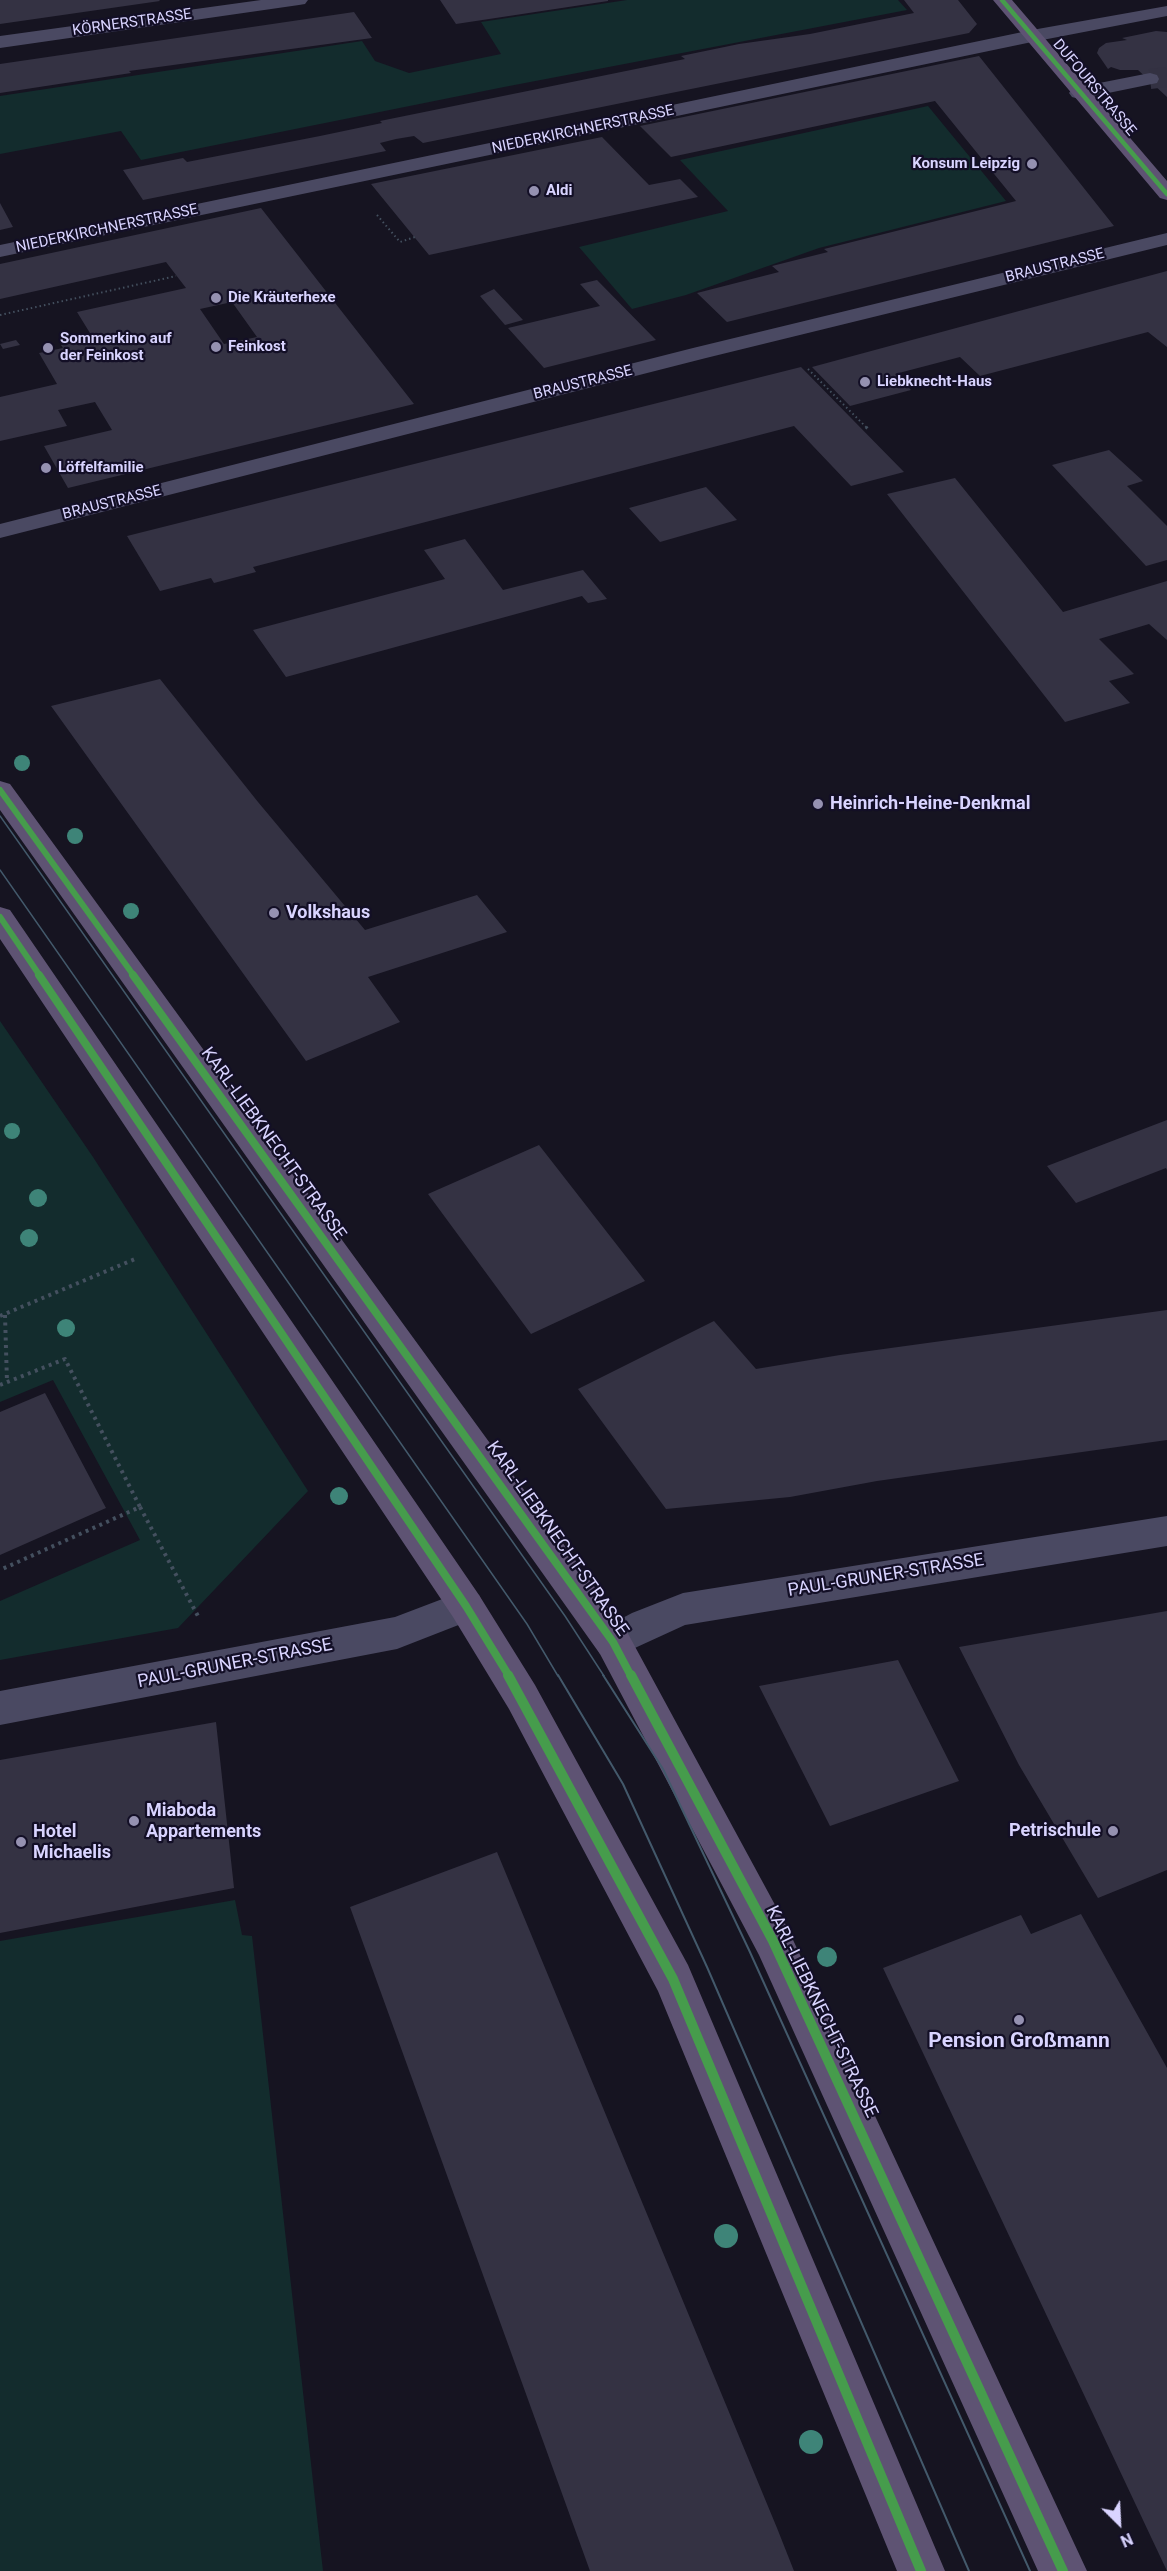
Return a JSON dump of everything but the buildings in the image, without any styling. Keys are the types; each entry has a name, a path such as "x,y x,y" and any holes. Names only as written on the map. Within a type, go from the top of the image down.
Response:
{"main road":[{"name":"DUFOURSTRASSE","path":"1002,0 1167,194"},
{"name":"KARL-LIEBKNECHT-STRASSE","path":"0,790 613,1642 773,1941 1063,2571"},
{"path":"0,917 466,1606 522,1697 673,1979 921,2571"}],"street":[{"name":"KÖRNERSTRASSE","path":"0,42 299,0"},
{"name":"NIEDERKIRCHNERSTRASSE","path":"0,251 1032,36 1167,11"},
{"path":"1079,93 1150,79"},
{"name":"BRAUSTRASSE","path":"0,531 1167,239"},
{"name":"PAUL-GRUNER-STRASSE","path":"613,1642 645,1623 682,1609 1167,1532"},
{"name":"PAUL-GRUNER-STRASSE","path":"0,1708 397,1633 466,1606"}],"path":[{"path":"0,315 176,276"},
{"path":"776,335 868,430"},
{"path":"7,1382 3,1316 135,1259"},
{"path":"0,1385 65,1359 140,1507 226,1666"},
{"path":"0,1569 140,1507"}],"green space":[{"path":"627,0 898,0 907,10 504,87 141,160 121,131 0,154 0,96 362,41 375,61 409,73 501,54 481,22"},
{"path":"928,106 1006,201 819,248 686,295 632,309 579,247 728,211 680,160"},
{"path":"0,1021 93,1157 308,1491 178,1628 0,1660 0,1601 140,1540 53,1380 0,1402"},
{"path":"235,1900 242,1935 252,1936 323,2571 0,2571 0,1941"}],"tunnel":[{"path":"1150,79 1167,77"}],"tram line":[{"path":"0,816 565,1616 604,1676"},
{"path":"0,870 527,1624 558,1676"},
{"path":"558,1675 623,1784 707,1967 969,2571"},
{"path":"603,1675 663,1769 749,1950 1030,2571"}],"cycle path":[{"path":"1002,0 1167,194"},
{"path":"0,790 613,1642 773,1941 1063,2571"},
{"path":"0,917 466,1606 522,1697 673,1979 921,2571"}],"place":[{"name":"Konsum Leipzig","path":"1032,164"},
{"name":"Aldi","path":"534,191"},
{"name":"Die Kräuterhexe","path":"216,298"},
{"name":"Feinkost","path":"216,347"},
{"name":"Sommerkino auf der Feinkost","path":"48,348"},
{"name":"Liebknecht-Haus","path":"865,382"},
{"name":"Löffelfamilie","path":"46,468"},
{"name":"Heinrich-Heine-Denkmal","path":"818,804"},
{"name":"Volkshaus","path":"274,913"},
{"name":"Miaboda Appartements","path":"134,1821"},
{"name":"Petrischule","path":"1113,1831"},
{"name":"Hotel Michaelis","path":"21,1842"},
{"name":"Pension Großmann","path":"1019,2020"}]}
